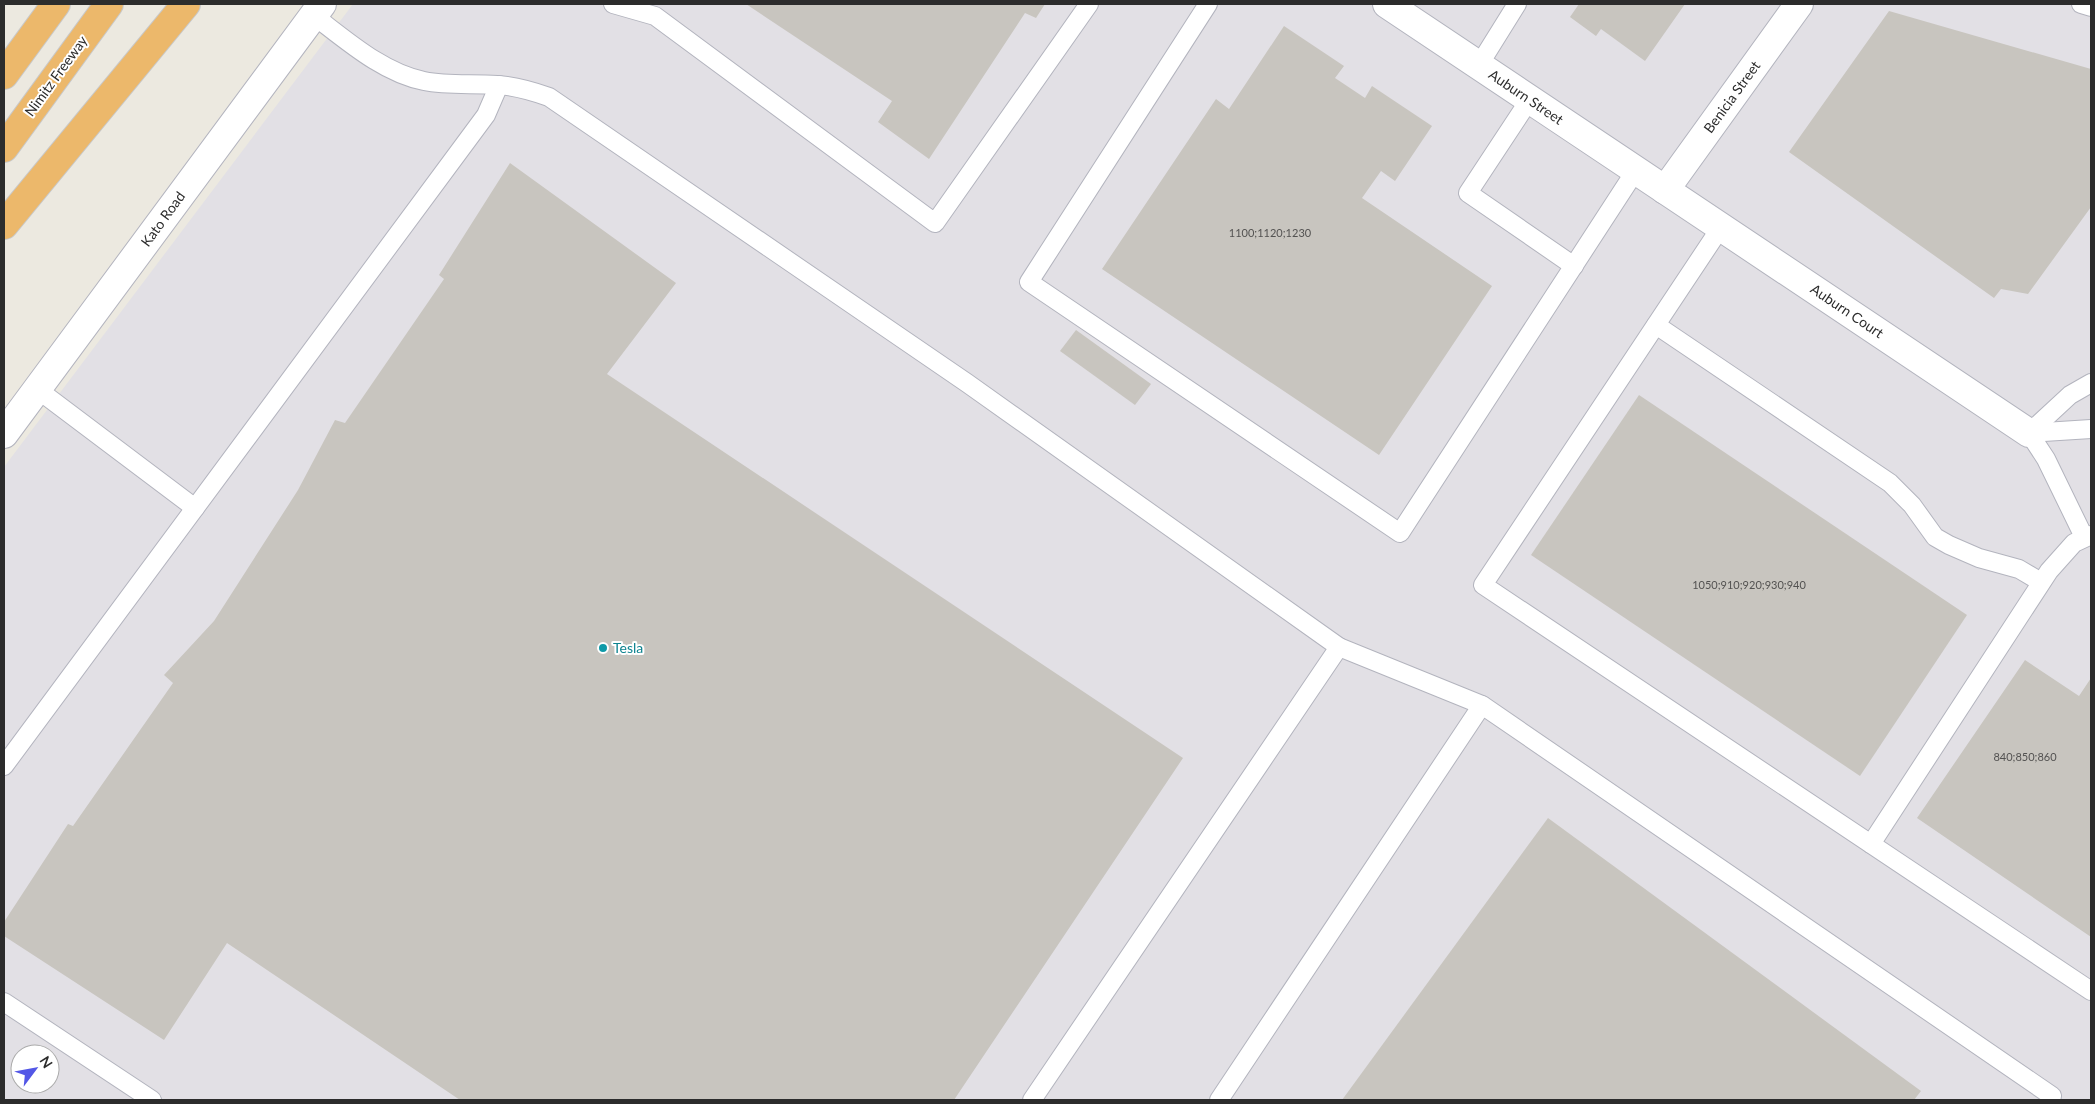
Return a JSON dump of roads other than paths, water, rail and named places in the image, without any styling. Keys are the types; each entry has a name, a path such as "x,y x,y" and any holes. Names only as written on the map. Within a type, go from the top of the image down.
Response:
{"highway":[{"path":"4,75 56,4"},
{"name":"Nimitz Freeway","path":"4,148 109,4"},
{"path":"4,225 186,4"}],"street":[{"name":"Auburn Street","path":"1387,4 1666,190"},
{"name":"Benicia Street","path":"1666,190 1799,4"},
{"name":"Kato Road","path":"4,434 318,9"},
{"name":"Auburn Court","path":"1666,190 2029,433"}],"lane":[{"path":"613,4 655,16 936,223 1088,4"},
{"path":"1208,4 1029,282 1400,533 1636,170"},
{"path":"1479,65 1517,4"},
{"path":"2081,4 2091,6"},
{"path":"318,9 366,54 403,75 424,81 499,85 524,89 549,97 967,383 1339,647 1482,705 2052,1096 2049,1100"},
{"path":"4,766 486,115 499,85"},
{"path":"1530,99 1468,193 1574,266"},
{"path":"1721,227 1483,585 2091,991"},
{"path":"1656,325 1890,483 1912,505 1935,537 1949,545 2019,570 2041,582"},
{"path":"2029,433 2070,395 2091,383"},
{"path":"37,389 195,508"},
{"path":"2029,433 2091,429"},
{"path":"1870,844 2041,582 2074,543 2088,536 2051,468 2029,433"},
{"path":"1032,1100 1339,647"},
{"path":"1219,1100 1482,705"},
{"path":"4,1002 152,1100"}],"place":[{"name":"Tesla","path":"603,648"}]}
